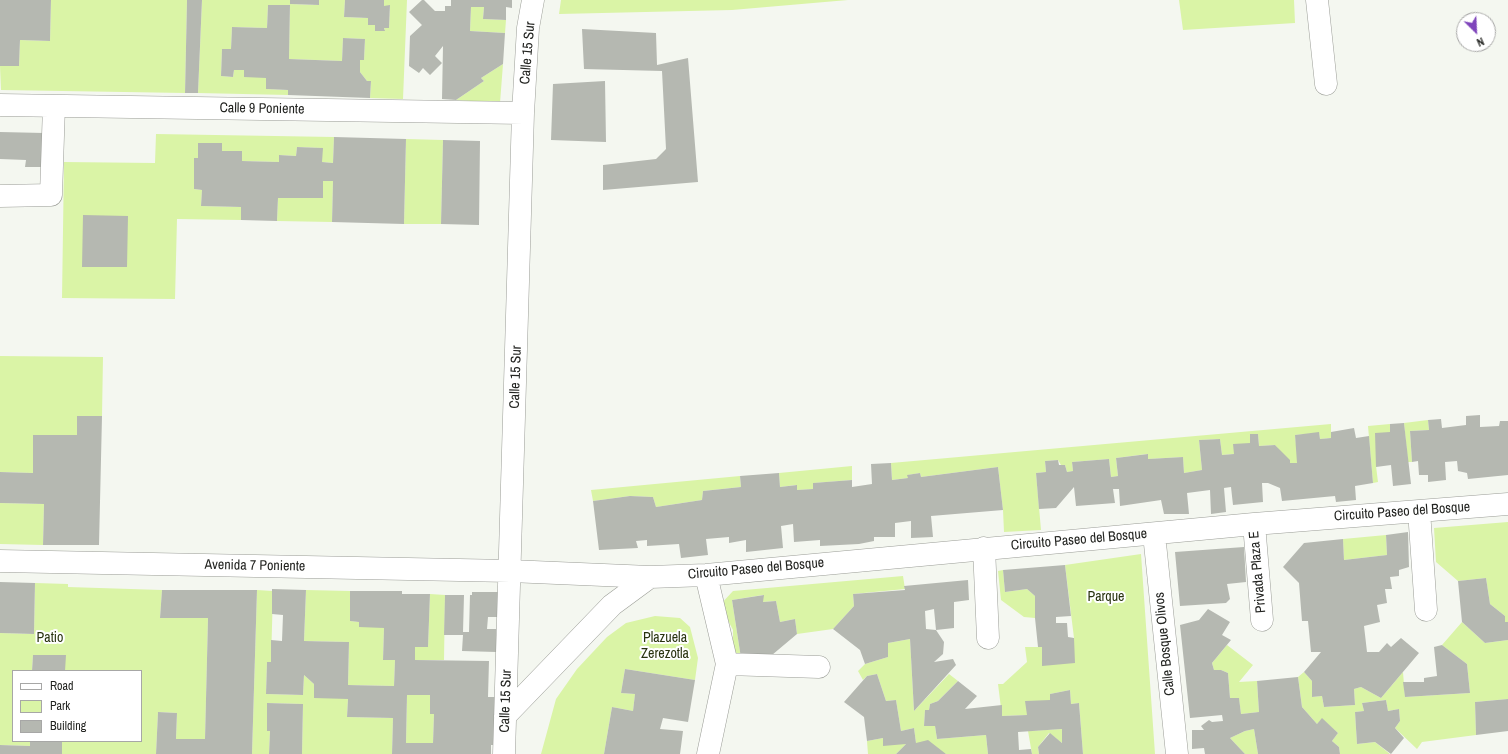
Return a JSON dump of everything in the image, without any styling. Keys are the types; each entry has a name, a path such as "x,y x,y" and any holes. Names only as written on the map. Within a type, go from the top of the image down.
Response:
{"street":[{"name":"Calle 15 Sur","path":"504,754 523,113 528,28 533,0"},
{"path":"1317,0 1326,84"},
{"name":"Calle 9 Poniente","path":"0,104 523,113"},
{"path":"0,196 51,195 54,106"},
{"name":"Circuito Paseo del Bosque","path":"510,571 650,578 706,575 1254,524 1508,504"},
{"path":"1419,511 1426,610"},
{"name":"Privada Plaza E","path":"1254,524 1262,620"},
{"name":"Calle Bosque Olivos","path":"1154,534 1177,754"},
{"path":"984,548 988,638"},
{"name":"Avenida 7 Poniente","path":"0,561 510,571"},
{"path":"706,575 727,664 708,754"},
{"path":"505,716 612,605 650,578"},
{"path":"727,664 819,666"}],"green space":[{"path":"51,0 187,0 185,93 1,90 0,66 19,66 20,40 50,41"},
{"path":"202,0 290,0 290,4 319,5 319,0 345,0 344,17 368,18 368,25 375,25 385,30 384,28 389,28 390,6 384,6 384,0 407,0 403,99 370,98 371,82 367,81 360,72 360,60 364,60 365,39 343,38 342,61 289,59 290,5 268,5 267,28 232,27 231,49 222,49 221,76 233,77 234,70 244,70 266,78 266,89 288,90 288,95 198,93"},
{"path":"561,0 848,0 732,10 559,14"},
{"path":"1179,0 1294,0 1295,23 1183,30"},
{"path":"471,7 484,7 483,19 506,20 505,33 470,31"},
{"path":"503,64 500,103 456,100 484,81 481,78"},
{"path":"156,134 334,137 333,163 322,162 322,148 297,147 296,156 279,155 279,162 242,161 242,151 222,151 222,143 198,143 198,158 194,158 194,189 202,190 201,206 241,207 241,220 177,219 175,299 62,298 64,162 155,163"},
{"path":"406,139 443,140 441,224 404,224"},
{"path":"323,181 333,181 332,222 277,221 278,198 322,198"},
{"path":"0,356 103,357 102,416 77,416 77,435 33,435 33,473 0,472"},
{"path":"1428,420 1429,430 1410,431 1412,462 1408,462 1404,423"},
{"path":"1331,424 1331,438 1320,439 1319,433 1295,435 1298,463 1290,463 1275,445 1259,446 1258,434 1250,435 1250,443 1234,454 1222,455 1220,439 1199,440 1202,470 1184,473 1183,457 1148,459 1147,454 1116,458 1118,476 1111,477 1109,459 1072,462 1073,471 1067,472 1065,465 1061,465 1058,460 1045,461 1046,472 1036,473 1041,530 1004,532 998,467 921,477 920,473 908,475 908,478 892,480 891,463"},
{"path":"1390,424 1390,432 1376,466 1378,482 1373,483 1368,426"},
{"path":"852,466 852,480 814,483 813,489 797,490 796,485 780,487 779,473"},
{"path":"740,476 741,487 703,491 702,500 656,507 653,497 630,496 593,501 591,490"},
{"path":"0,503 44,504 43,545 0,544"},
{"path":"1508,522 1508,622 1505,622 1505,616 1490,604 1486,578 1458,581 1436,562 1434,528"},
{"path":"1386,535 1387,555 1344,560 1343,539"},
{"name":"Parque","path":"1141,554 1155,754 1083,754 1079,703 1071,704 1070,690 1050,694 1050,700 1027,715 1002,716 998,684 1003,684 1027,662 1025,647 1042,647 1042,665 1074,638 1065,565"},
{"path":"1003,570 1005,592 1027,589 1035,596 1035,618 1024,617 1001,600 998,571"},
{"path":"903,576 905,589 853,594 854,606 833,629 797,634 795,619 780,622 776,601 763,602 763,595 732,600 741,658 733,652 733,630 720,605 733,591"},
{"name":"Patio","path":"35,583 68,584 68,587 162,590 160,618 208,618 205,739 176,739 177,713 158,712 156,754 62,754 62,742 142,742 142,670 65,670 65,656 33,655 32,670 12,670 12,742 30,742 30,746 0,745 0,633 34,634"},
{"path":"257,590 273,591 271,662 267,662 266,694 303,695 304,675 314,684 348,699 347,717 393,718 392,754 302,754 303,704 268,703 267,731 270,731 269,754 252,754"},
{"path":"306,590 350,591 350,621 384,628 383,660 395,660 394,686 348,685 349,642 304,641"},
{"path":"430,594 445,595 444,660 415,660 415,647 428,647"},
{"name":"Plazuela Zerezotla","path":"655,616 680,618 690,627 698,658 695,680 625,669 621,693 635,694 633,711 612,707 604,754 541,754 556,699 577,669 607,637 626,623"},
{"path":"1462,622 1485,643 1508,640 1508,699 1475,702 1476,735 1422,742 1417,749 1395,728 1400,721 1399,709 1388,711 1386,700 1362,703 1364,711 1355,712 1357,744 1375,742 1390,754 1340,754 1339,747 1332,741 1338,733 1322,719 1317,724 1302,707 1298,677 1304,672 1312,681 1312,697 1322,696 1324,707 1355,705 1354,689 1361,687 1381,698 1403,672 1405,697 1470,693 1467,664 1442,645"},
{"path":"910,639 914,711 949,674 958,681 938,701 930,704 929,710 925,710 924,726 935,726 937,739 986,735 988,754 946,754 916,743 914,728 901,731 896,700 886,701 877,674 867,676 863,680 858,671 865,664 888,657 888,643"},
{"path":"1227,645 1253,665 1239,682 1257,681 1259,712 1241,714 1239,699 1230,698 1228,673 1221,670 1214,670 1212,663"},
{"path":"407,695 430,695 430,714 434,714 433,743 406,743"},
{"path":"1062,729 1062,743 1049,733 1038,747 1039,754 1032,754 1028,731"},
{"path":"1254,729 1258,754 1245,754 1230,738 1245,731"},
{"path":"883,738 908,742 896,754 868,754 867,741"}],"building":[{"path":"0,0 51,0 50,41 20,40 19,66 0,66"},
{"path":"187,0 202,0 198,93 185,93"},
{"path":"290,0 319,0 319,5 290,4"},
{"path":"345,0 384,0 384,6 390,5 389,28 384,28 385,31 375,31 375,25 368,25 368,18 344,17"},
{"path":"422,0 424,0 435,11 445,11 445,6 451,6 451,0 512,0 512,8 506,7 506,20 483,19 484,7 471,7 470,31 505,33 503,64 481,78 484,81 456,100 442,99 443,46 435,56 442,63 430,75 423,68 419,73 409,66 410,36 422,25 409,12"},
{"path":"268,5 290,5 289,59 342,61 343,38 365,39 364,60 360,60 360,72 367,81 371,81 370,98 288,95 288,90 266,89 266,78 244,77 244,70 234,70 233,77 221,76 222,49 231,49 232,27 267,28"},
{"path":"582,29 656,33 657,65 688,58 698,182 603,190 603,165 656,159 666,149 662,71 584,69"},
{"path":"605,81 606,142 551,140 553,84"},
{"path":"0,132 44,133 43,167 25,167 26,160 0,159"},
{"path":"334,137 406,139 404,224 332,222 333,181 323,181 323,198 278,198 277,221 241,220 241,207 201,206 202,190 194,189 194,158 198,158 198,143 222,143 222,151 242,151 242,161 279,162 279,155 296,156 297,147 323,148 322,162 333,163"},
{"path":"443,140 480,141 479,225 441,224"},
{"path":"83,215 128,216 127,267 82,267"},
{"path":"1480,415 1480,427 1499,426 1500,421 1508,421 1508,475 1468,479 1467,473 1458,471 1457,461 1445,462 1446,480 1428,482 1428,475 1419,475 1418,461 1412,462 1410,431 1429,430 1428,420 1441,419 1442,428 1466,425 1466,416"},
{"path":"77,416 102,416 99,545 43,545 44,504 0,503 0,472 33,473 33,435 77,435"},
{"path":"1404,423 1411,484 1393,486 1391,465 1376,467 1375,433 1390,432 1390,424"},
{"path":"1354,428 1356,438 1369,436 1373,483 1355,486 1356,500 1336,502 1335,496 1282,501 1280,488 1268,483 1262,483 1263,502 1233,505 1231,487 1224,488 1226,512 1211,514 1210,490 1187,493 1189,514 1164,514 1161,500 1120,506 1119,489 1113,489 1115,503 1076,506 1074,487 1056,508 1039,509 1036,473 1046,472 1045,461 1058,460 1059,465 1065,465 1067,472 1073,471 1072,462 1109,459 1111,477 1118,476 1116,458 1148,454 1148,459 1183,457 1184,473 1202,470 1199,440 1220,439 1222,455 1234,454 1233,444 1250,443 1250,434 1258,434 1259,446 1275,445 1290,460 1290,463 1297,463 1295,435 1319,432 1320,439 1331,438 1331,432"},
{"path":"891,463 892,480 908,478 907,475 920,473 921,477 998,467 1003,510 931,516 933,537 911,538 911,521 895,523 895,537 874,537 874,541 859,544 820,546 820,540 794,542 793,524 781,526 783,548 746,552 746,540 729,543 729,537 706,539 708,555 681,558 679,544 647,546 647,540 636,541 638,548 599,550 593,501 630,496 653,497 656,507 702,500 703,491 741,487 740,476 779,473 780,487 797,485 797,490 813,489 813,483 852,480 852,487 872,484 871,464"},
{"path":"1408,532 1409,567 1399,570 1399,576 1390,577 1392,589 1385,589 1387,603 1377,605 1380,622 1364,626 1367,652 1379,652 1387,643 1391,647 1401,638 1419,653 1381,698 1361,687 1354,689 1355,705 1324,707 1322,696 1312,697 1312,681 1304,672 1321,652 1311,652 1308,621 1302,621 1299,583 1283,567 1304,543 1343,539 1344,560 1387,555 1386,535"},
{"path":"1244,547 1246,582 1227,584 1230,599 1226,603 1180,606 1175,552"},
{"path":"1065,565 1071,616 1056,617 1056,623 1067,623 1068,637 1074,638 1075,663 1042,666 1042,647 1038,647 1035,618 1035,596 1027,589 1005,592 1003,570"},
{"path":"1486,578 1490,604 1505,616 1505,622 1508,622 1508,640 1485,643 1462,622 1458,581"},
{"path":"968,580 969,600 954,602 954,628 936,630 944,642 943,654 934,662 953,659 956,665 914,711 910,639 888,643 888,657 865,664 860,650 833,629 854,606 853,594 905,590 904,586","holes":["934,609 936,630 926,629 925,611"]},
{"path":"0,582 35,583 34,634 0,633"},
{"path":"272,589 306,590 304,641 349,642 348,685 394,686 395,660 383,660 384,628 359,627 359,622 350,621 350,591 402,591 402,594 430,594 428,647 415,647 415,660 489,661 488,697 495,697 494,745 491,745 491,754 392,754 393,718 347,717 348,699 314,698 314,684 304,675 303,695 266,694 267,662 271,662 271,640 282,641 283,615 272,614","holes":["407,695 430,695 430,714 434,714 433,743 406,743"]},
{"path":"162,590 257,590 252,754 156,754 158,712 177,713 176,739 205,739 208,618 160,618"},
{"path":"472,592 498,592 498,617 488,617 487,629 496,629 496,652 462,651 463,635 444,635 445,595 464,595 463,632 469,632 470,595 472,595"},
{"path":"764,595 763,602 776,601 780,622 795,619 797,634 772,655 741,658 732,600"},
{"path":"1208,609 1230,622 1222,635 1231,640 1212,663 1214,670 1221,670 1228,673 1230,698 1239,698 1241,714 1259,712 1257,681 1298,677 1302,707 1317,724 1322,718 1338,733 1332,741 1339,747 1340,754 1258,754 1254,729 1245,731 1230,738 1245,754 1205,754 1204,748 1192,749 1192,730 1204,730 1201,726 1209,720 1212,722 1223,721 1222,715 1190,718 1180,625 1199,620"},
{"path":"1442,645 1467,664 1470,693 1405,697 1403,682 1424,682 1424,678 1437,676 1434,647"},
{"path":"33,655 66,655 65,670 32,670"},
{"path":"625,669 695,680 688,722 663,718 660,729 683,731 680,754 604,754 612,707 633,711 635,694 621,693"},
{"path":"877,674 886,701 896,700 901,731 914,728 916,743 928,740 946,754 896,754 906,744 883,746 883,738 867,741 864,717 844,702 867,676"},
{"path":"958,681 977,696 965,709 1002,705 1002,716 1027,715 1025,701 1050,700 1050,694 1070,690 1071,704 1079,703 1083,754 1039,754 1038,747 1050,733 1062,743 1062,729 1018,732 1019,750 1031,749 1032,754 988,754 986,735 937,739 935,726 924,726 925,710 929,710 930,704 938,701"},
{"path":"1508,699 1508,731 1476,735 1475,702"},
{"path":"1386,700 1388,711 1399,709 1400,721 1395,728 1404,738 1391,754 1375,742 1357,744 1355,712 1364,711 1362,703"},
{"path":"267,703 303,704 302,754 269,754 270,731 267,731"},
{"path":"30,742 62,742 62,754 0,754 0,745 30,746"}]}
